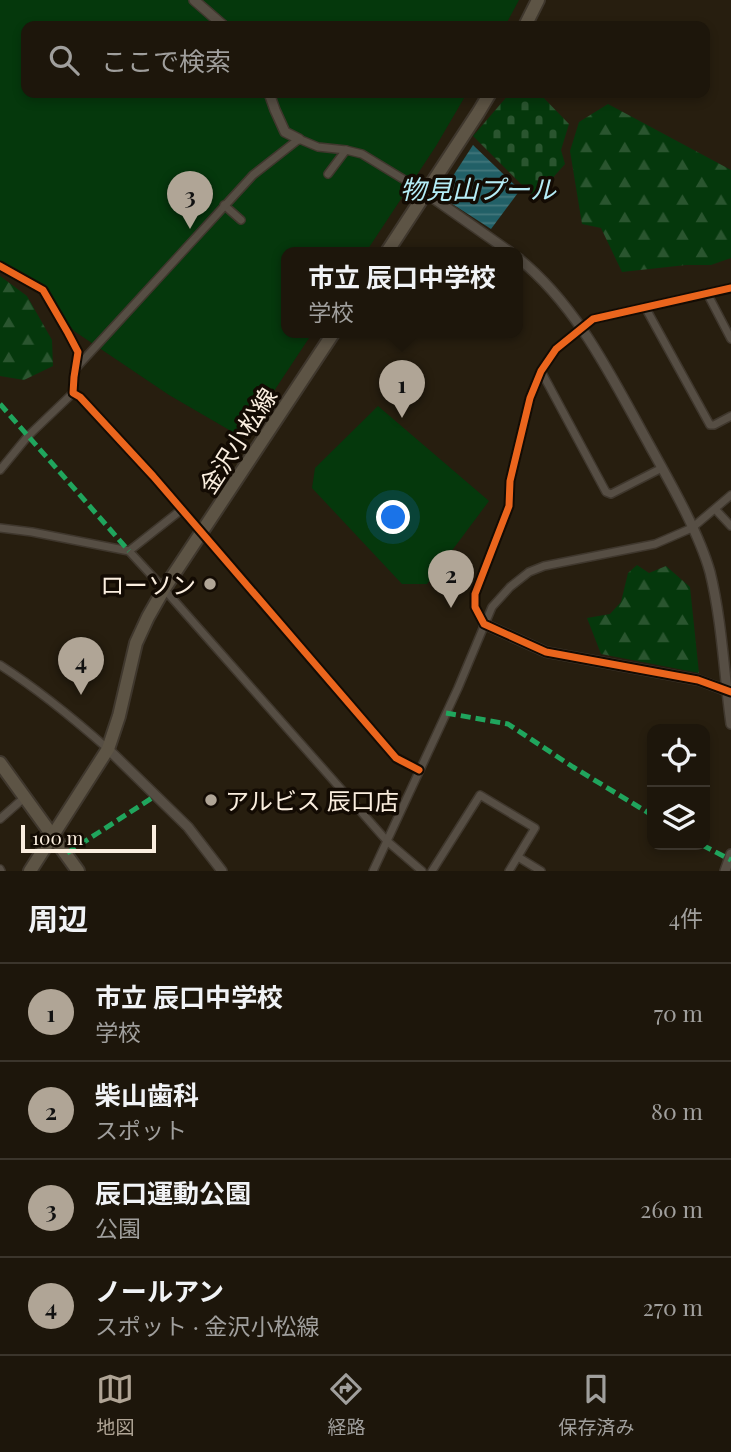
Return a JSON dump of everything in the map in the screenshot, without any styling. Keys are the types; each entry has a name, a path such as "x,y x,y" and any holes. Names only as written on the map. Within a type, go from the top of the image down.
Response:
{"main road":[{"path":"528,21 538,0"},
{"path":"390,247 486,98"},
{"name":"金沢小松線","path":"30,871 108,749 119,716 136,643 148,617 330,338"},
{"path":"0,763 78,871"}],"street":[{"path":"194,0 218,21"},
{"path":"271,98 285,132 318,147 362,154 426,193 503,247"},
{"path":"76,369 253,175 299,139"},
{"path":"328,174 346,150"},
{"path":"224,205 241,220"},
{"path":"523,263 566,307 596,350 692,528 709,569 716,601 731,724"},
{"path":"0,265 43,290 78,352 73,393 28,436 0,470"},
{"path":"729,691 698,680 546,652 484,624 475,607 475,594 509,506 510,481 530,398 541,371 556,349 593,318 731,288"},
{"path":"707,293 731,339"},
{"path":"645,307 710,425 731,416"},
{"path":"541,371 606,492 611,494 662,468"},
{"path":"73,393 80,397 153,476 396,758 419,770"},
{"path":"373,871 458,688 492,607 510,587 530,572 554,564 654,544 692,528 731,495"},
{"path":"129,551 181,510"},
{"path":"716,510 731,526"},
{"path":"0,528 129,551 387,842 422,871"},
{"path":"0,665 67,713 108,749 188,827 222,871"},
{"path":"432,871 480,795 535,828 509,871"},
{"path":"0,820 25,797"},
{"path":"725,871 731,854"},
{"path":"518,856 541,871"}],"green space":[{"path":"0,0 519,0 508,21 21,21 21,98 464,98 369,247 281,247 281,338 309,338 243,438 169,395 74,331 36,287 0,263"},
{"path":"506,98 544,98 569,124 561,150 565,164 535,198 473,136"},
{"path":"608,104 731,170 731,258 711,265 622,272 601,228 582,224 570,151 579,122"},
{"path":"0,276 27,296 52,340 53,366 24,380 0,376"},
{"path":"378,406 489,501 427,584 402,584 312,488 315,468"},
{"path":"637,565 649,573 666,566 690,587 699,673 601,654 587,618 610,614 621,602 628,573"}],"water":[{"name":"物見山プール","path":"473,145 520,190 491,229 440,196"}],"marked path":[{"path":"0,404 129,551"},
{"path":"446,713 508,724 647,812"},
{"path":"67,853 155,796"},
{"path":"710,849 731,860"}],"cycle path":[{"path":"0,266 43,290 68,333 78,352 73,393 80,397 153,476 396,758 419,770"},
{"path":"731,288 593,319 556,349 541,371 530,398 510,481 509,506 475,594 475,607 484,624 546,652 698,680 731,692"}],"place":[{"name":"辰口運動公園","path":"190,229"},
{"name":"市立 辰口中学校","path":"402,418"},
{"name":"ローソン","path":"210,584"},
{"name":"柴山歯科","path":"451,608"},
{"name":"ノールアン","path":"81,695"},
{"name":"アルビス 辰口店","path":"211,800"}]}
